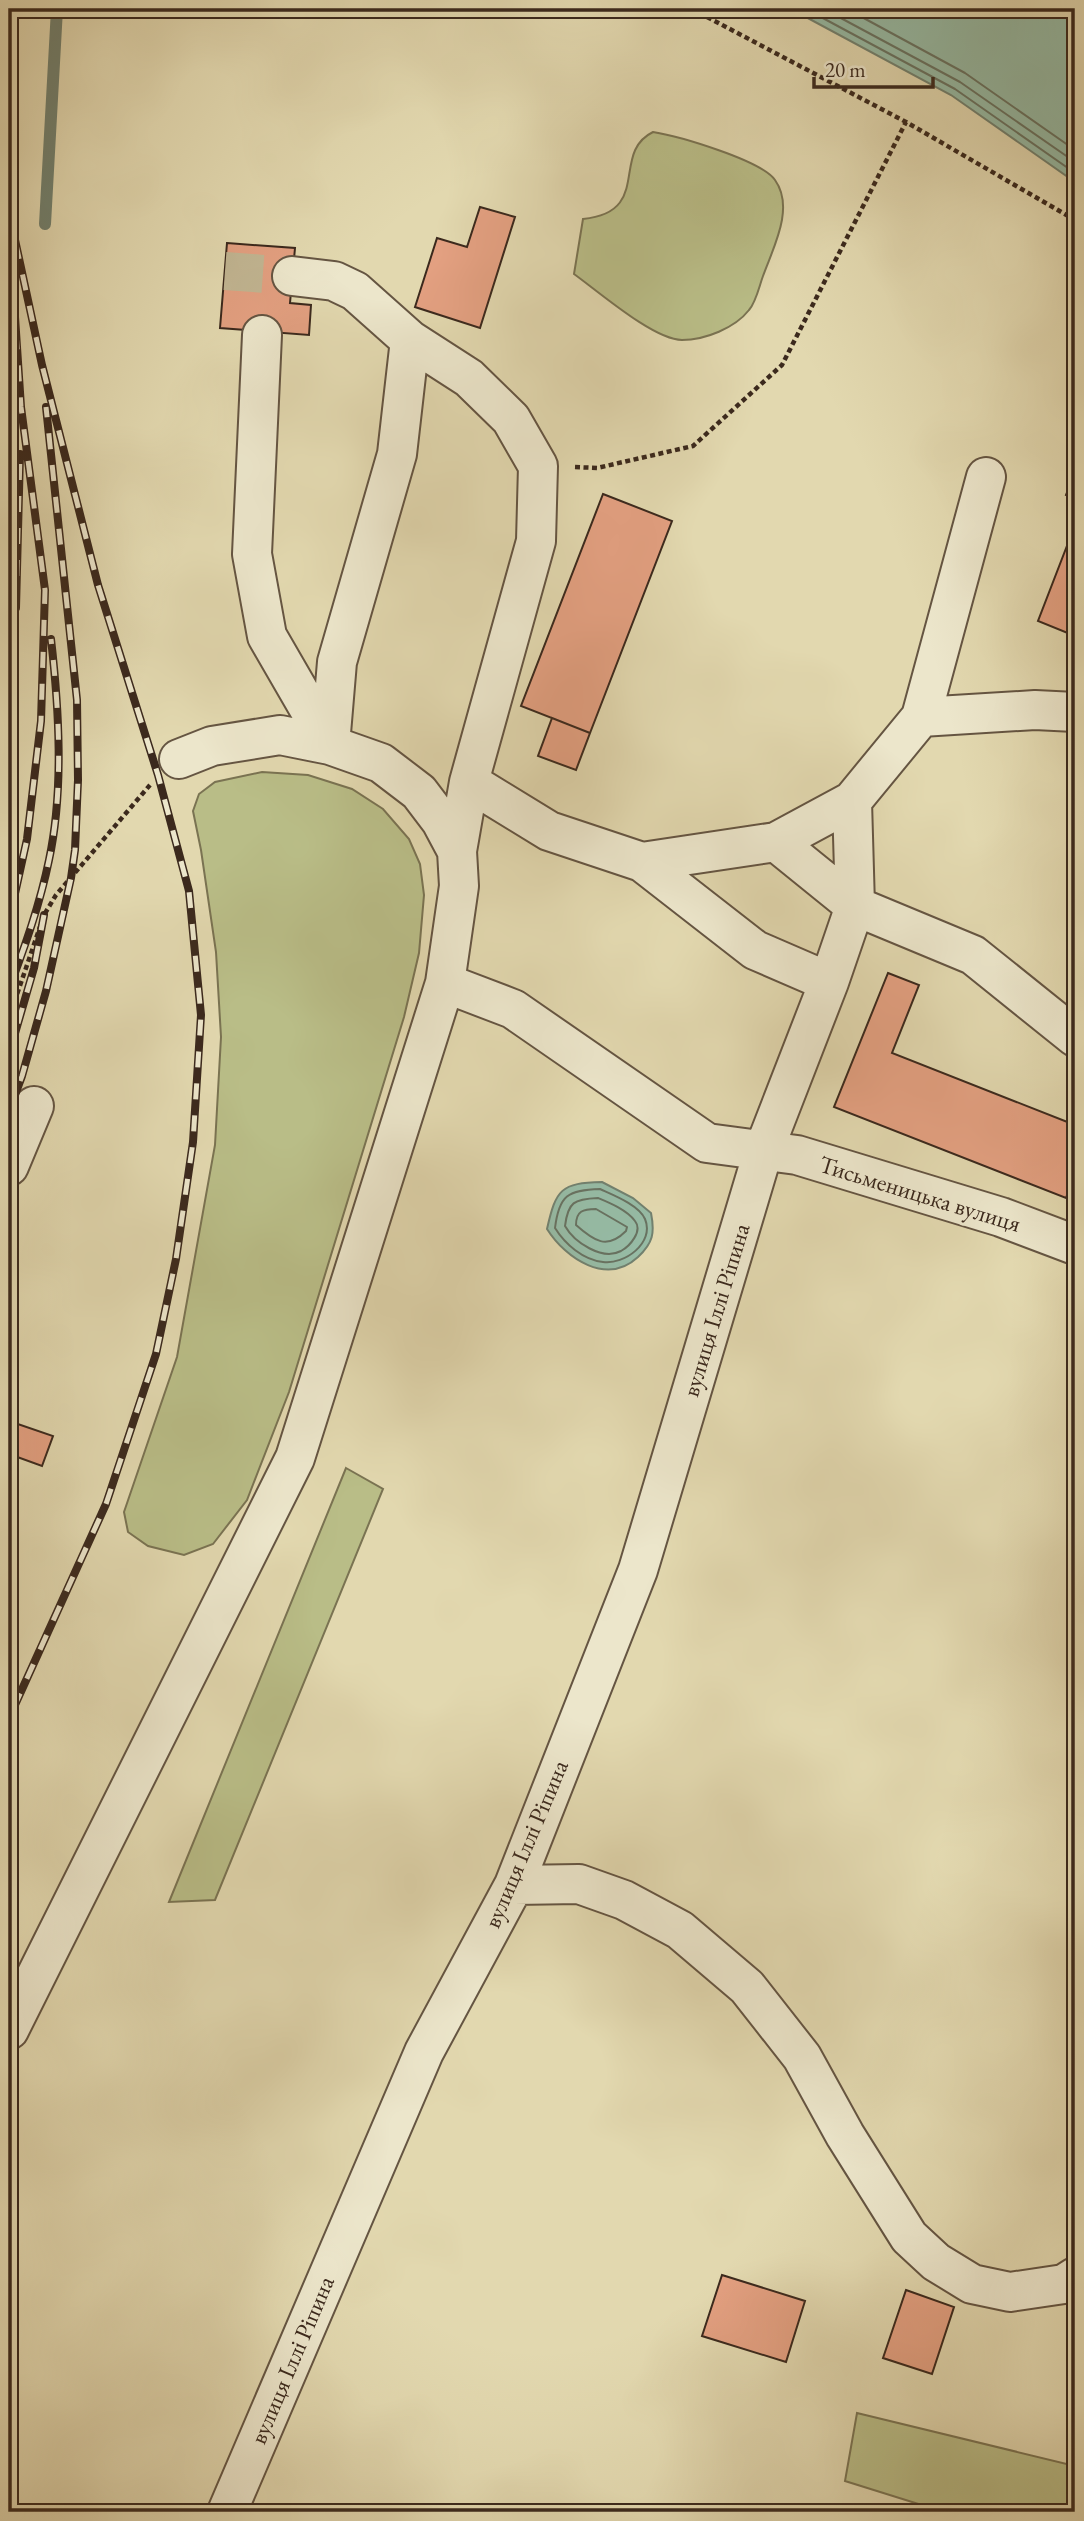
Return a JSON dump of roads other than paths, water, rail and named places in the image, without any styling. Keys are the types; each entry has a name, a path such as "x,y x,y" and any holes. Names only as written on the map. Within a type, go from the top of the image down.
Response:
{"street":[{"path":"9,2030 295,1458 445,983 459,886 457,851 469,782 536,541 537,466 511,419 469,378 411,340 355,291 334,281 292,276"},
{"path":"262,335 252,554 267,636 330,745"},
{"path":"330,745 337,662 397,454 411,340"},
{"path":"642,862 776,842 852,801 921,717 986,477"},
{"path":"921,717 1035,710 1075,712"},
{"path":"179,759 212,746 280,735 330,745 381,763 419,792 441,821 457,851"},
{"path":"469,782 549,831 642,862 755,950 829,982"},
{"path":"852,801 855,906"},
{"path":"776,842 855,906 973,954 1075,1037"},
{"name":"вулиця Іллі Ріпина","path":"227,2512 424,2052 514,1885 638,1570 763,1152 829,982 855,906"},
{"name":"Тисьменицька вулиця","path":"445,983 513,1009 707,1143 797,1155 1001,1217 1075,1244"},
{"path":"9,1166 34,1106"},
{"path":"514,1885 579,1884 624,1900 680,1930 747,1987 802,2057 845,2135 909,2237 936,2262 972,2284 1010,2292 1065,2284 1075,2277"}],"water":[{"path":"791,9 1075,9 1075,182 951,95"},
{"path":"602,1182 633,1198 651,1213 652,1220 653,1232 647,1247 626,1265 613,1269 601,1269 576,1259 547,1229 554,1205 562,1191 577,1184"}],"waterway":[{"path":"45,224 57,9"}],"tunnel":[{"path":"225,271 292,276"}],"railway":[{"path":"9,212 42,365 98,585 158,775 189,891 201,1015 193,1142 176,1259 156,1354 106,1504 9,1718"},
{"path":"9,921 27,839 41,721 45,590 21,407 11,257"},
{"path":"9,1111 22,1076 46,991 75,850 77,700 46,407"},
{"path":"16,608 20,454"},
{"path":"9,989 37,909 54,833 59,750 51,639"},
{"path":"9,1054 34,968 44,915"}]}
